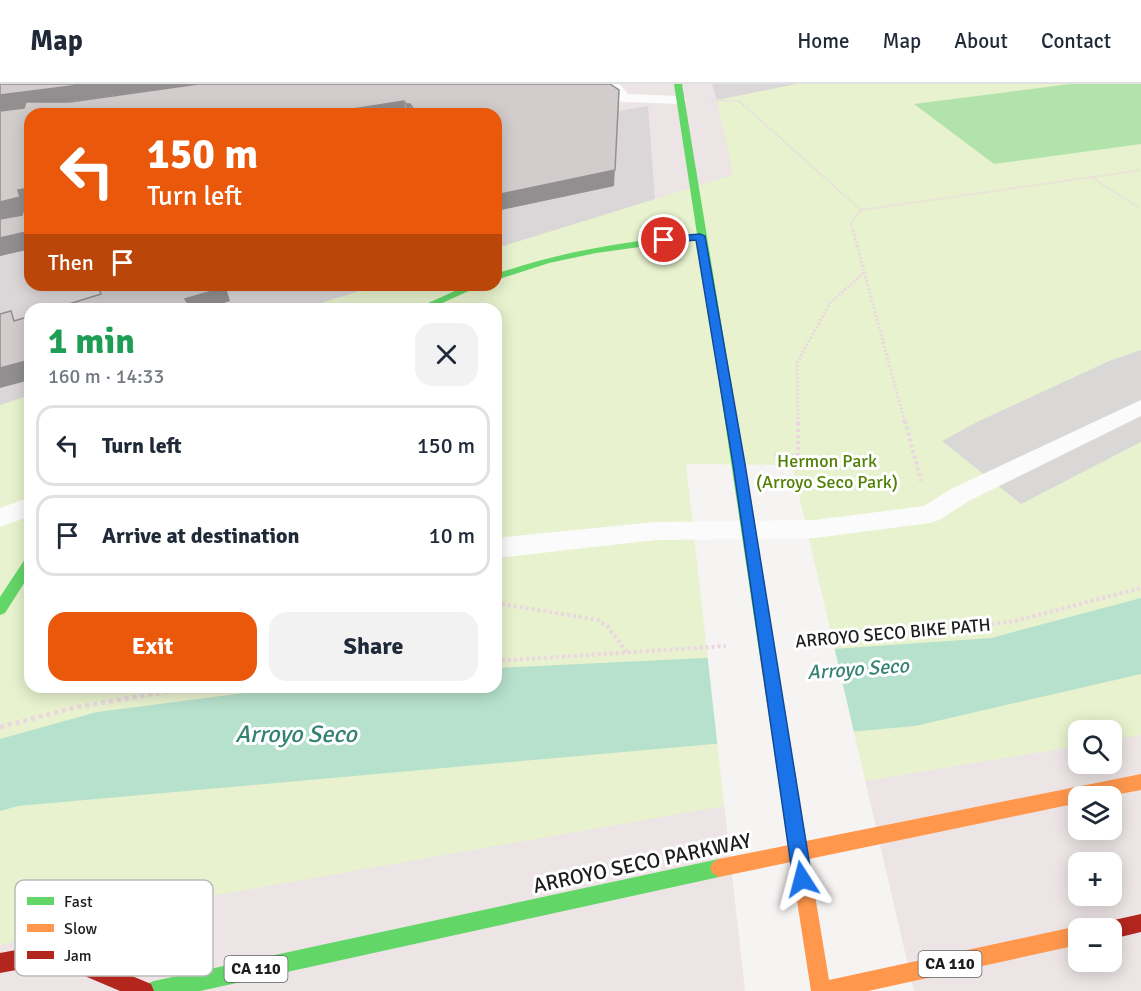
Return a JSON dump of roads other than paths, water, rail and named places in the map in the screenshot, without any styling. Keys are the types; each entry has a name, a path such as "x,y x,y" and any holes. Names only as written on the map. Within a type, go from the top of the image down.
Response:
{"main road":[{"path":"679,94 821,991"},
{"path":"502,275 564,255 617,244 700,236"},
{"path":"434,303 463,291"},
{"path":"0,609 24,572"},
{"name":"ARROYO SECO PARKWAY","path":"154,991 813,848 1141,782"},
{"path":"1122,927 1141,923"},
{"name":"CA 110","path":"821,991 1068,938"},
{"path":"0,963 15,960"},
{"path":"108,976 144,991"}],"lane":[{"path":"613,84 624,98 679,94"},
{"path":"502,547 656,531 815,529 930,514 960,495 1141,407"},
{"path":"0,518 24,509"}],"water":[{"name":"Arroyo Seco","path":"1141,598 1141,674 915,726 18,806 0,811 0,739 97,712 245,693 502,693 502,668 704,658 991,638"}],"park label":[{"name":"Hermon Park (Arroyo Seco Park)","path":"827,472"}]}
